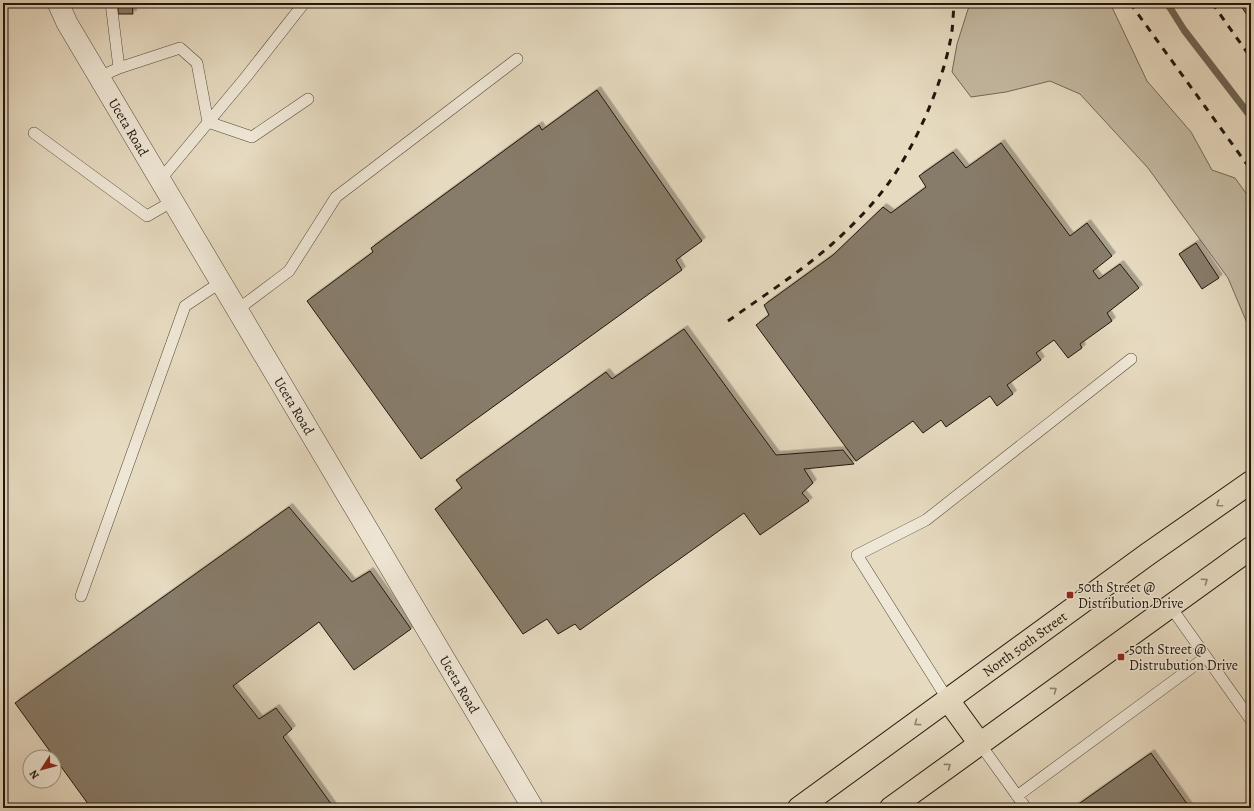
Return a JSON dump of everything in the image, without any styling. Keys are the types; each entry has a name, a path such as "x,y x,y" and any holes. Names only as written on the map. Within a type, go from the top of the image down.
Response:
{"main road":[{"name":"North 50th Street","path":"799,808 1148,554 1251,482"},
{"path":"892,808 1251,548"},
{"path":"948,700 980,744"}],"street":[{"name":"Uceta Road","path":"58,3 66,23 221,282 528,806"}],"lane":[{"path":"110,3 119,68"},
{"path":"160,180 246,77 304,3"},
{"path":"99,76 180,48 197,63 208,122"},
{"path":"237,310 289,271 336,196 517,59"},
{"path":"208,122 252,137 308,99"},
{"path":"34,133 147,216 173,201"},
{"path":"81,596 185,306 221,282"},
{"path":"948,700 858,555 926,520 1132,359"},
{"path":"1170,606 1251,720"},
{"path":"1017,796 1206,657"},
{"path":"980,744 1026,808"}],"shaded area":[{"path":"970,3 1110,3 1147,81 1191,132 1212,170 1235,178 1251,200 1251,344 1247,323 1228,278 1148,168 1080,94 1050,81 1006,92 971,97 952,72 957,44"}],"building":[{"path":"118,3 132,3 133,14 118,14"},
{"path":"472,3 481,3 475,7"},
{"path":"1239,3 1251,3 1251,21"},
{"path":"597,90 702,241 676,260 682,270 421,459 307,301 373,252 371,248 539,125 542,130"},
{"path":"1001,143 1070,236 1087,223 1112,256 1093,271 1099,279 1120,264 1139,288 1107,313 1112,321 1080,344 1082,348 1068,358 1054,340 1036,353 1041,360 1007,385 1013,394 997,406 990,396 946,427 941,420 923,433 913,421 856,461 756,325 769,315 764,305 833,255 883,207 891,213 926,187 919,176 953,152 966,168"},
{"path":"1196,243 1219,278 1202,289 1179,254"},
{"path":"684,329 776,455 843,450 854,464 804,469 813,483 802,493 809,501 760,535 744,513 580,630 575,624 558,634 547,619 523,634 435,509 462,488 456,480 606,372 612,379"},
{"path":"289,507 352,582 370,571 411,629 354,670 319,622 233,686 259,719 276,708 292,729 283,737 334,808 91,808 62,768 62,749 48,749 15,703"},
{"path":"1151,753 1190,808 1073,808"}],"waterway":[{"path":"1167,3 1184,30 1251,117"}],"railway":[{"path":"728,321 794,275 831,245 859,218 885,188 906,156 933,99 946,60 950,42 954,3"},
{"path":"1130,3 1251,170"},
{"path":"1212,3 1251,58"},
{"path":"3,798 10,808"}],"place":[{"name":"50th Street @ Distribution Drive","path":"1070,595"},
{"name":"50th Street @ Distrubution Drive","path":"1121,657"}]}
